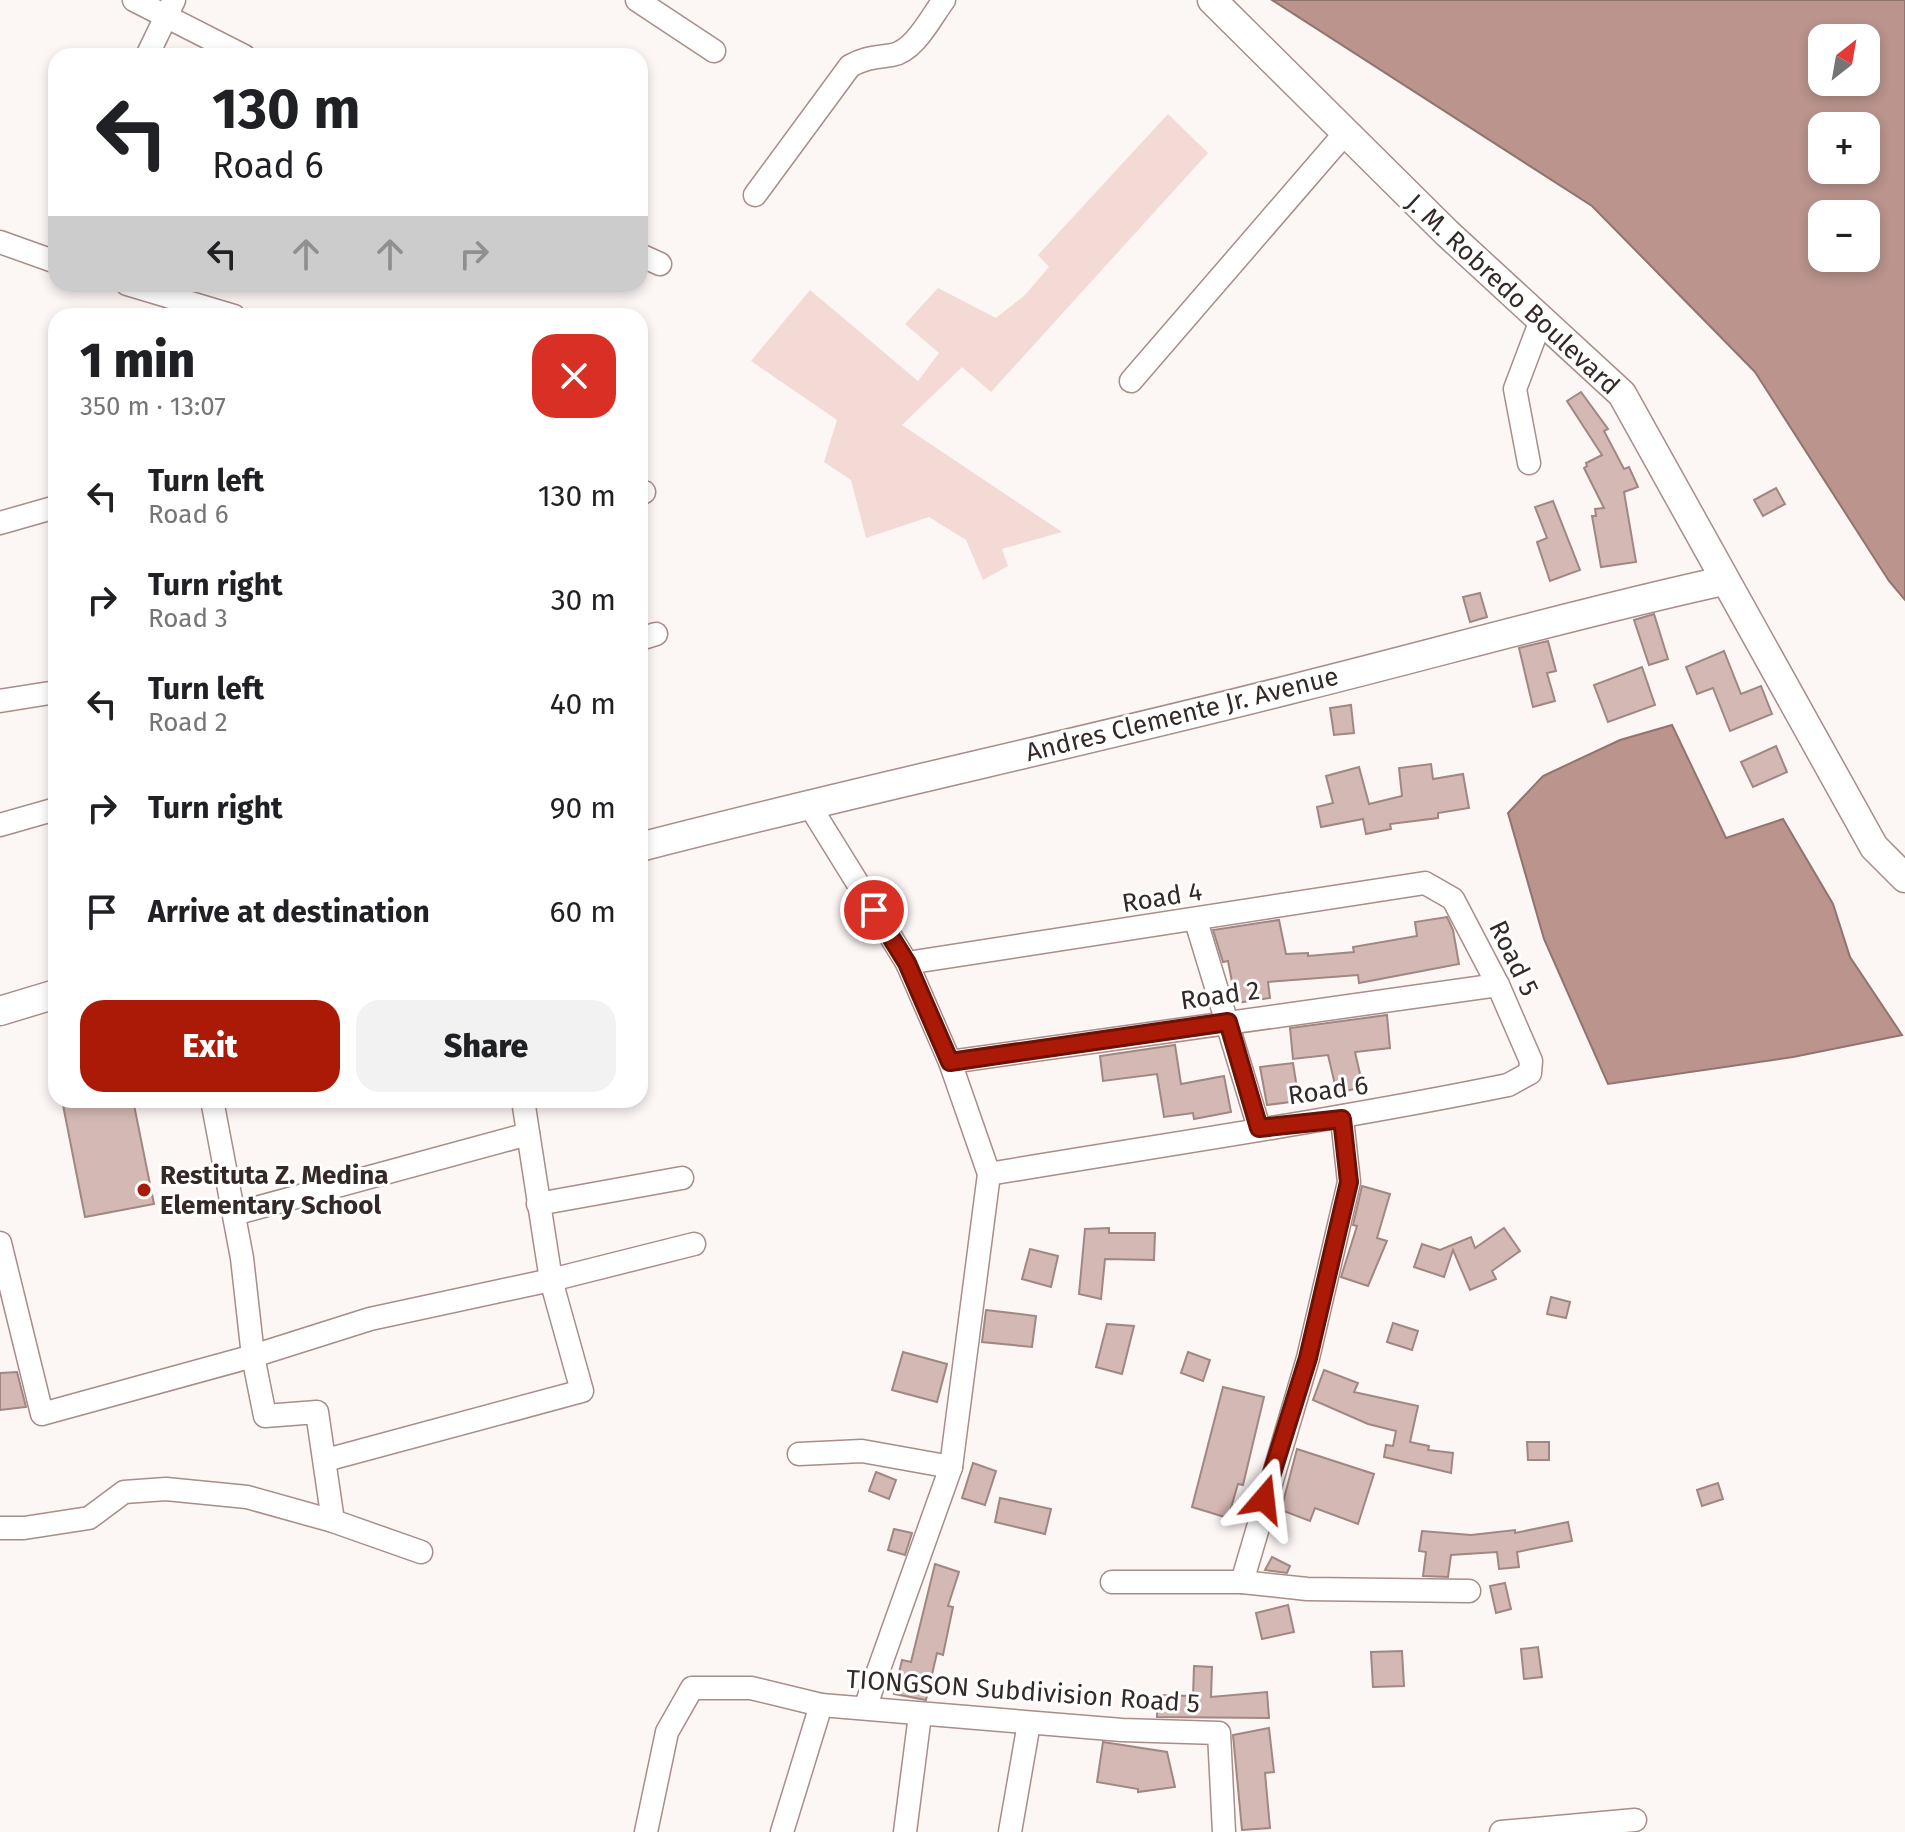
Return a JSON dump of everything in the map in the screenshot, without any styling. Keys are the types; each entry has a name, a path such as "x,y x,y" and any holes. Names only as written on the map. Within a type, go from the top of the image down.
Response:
{"main road":[{"name":"J. M. Robredo Boulevard","path":"1212,0 1541,320 1622,394 1723,581 1874,847 1905,878"},
{"name":"Andres Clemente Jr. Avenue","path":"648,845 808,803 1300,688 1574,614 1723,581"},
{"path":"0,1011 48,996"}],"street":[{"path":"134,0 170,8 232,48"},
{"path":"637,0 714,51"},
{"path":"755,195 850,66 869,55 895,55 913,42 944,0"},
{"path":"151,48 170,8"},
{"path":"1131,381 1346,132"},
{"path":"0,242 48,259"},
{"path":"154,292 207,308"},
{"path":"1529,463 1515,389 1541,320"},
{"path":"0,523 48,509"},
{"path":"0,701 48,693"},
{"path":"808,803 907,963 950,1062 989,1174 951,1467 865,1708"},
{"path":"0,825 48,811"},
{"name":"Road 4","path":"907,963 1196,921 1425,883"},
{"name":"Road 5","path":"1425,883 1453,899 1498,985 1531,1061 1530,1073"},
{"path":"1196,921 1259,1128"},
{"name":"Road 2","path":"950,1062 1498,985"},
{"name":"Road 6","path":"989,1174 1259,1128 1342,1119 1508,1085 1530,1073"},
{"path":"214,1108 234,1214 253,1356 265,1416 317,1412 333,1521"},
{"path":"326,1460 582,1391 551,1280 524,1108"},
{"path":"1242,1582 1308,1358 1349,1182 1342,1119"},
{"path":"234,1214 528,1134"},
{"path":"538,1204 682,1178"},
{"path":"0,1243 42,1414 253,1356 370,1319 551,1280 694,1244"},
{"path":"799,1454 862,1451 951,1467"},
{"path":"0,1528 24,1528 89,1518 124,1492 166,1489 247,1497 333,1521 421,1552"},
{"path":"1112,1582 1242,1582 1307,1589 1469,1591"},
{"name":"TIONGSON Subdivision Road 5","path":"646,1832 667,1732 692,1688 751,1688 821,1705 920,1715 1219,1733 1224,1832"},
{"path":"782,1832 821,1705"},
{"path":"905,1832 920,1715"},
{"path":"1010,1832 1029,1723"},
{"path":"1501,1832 1635,1820"}],"shaded area":[{"path":"1272,0 1905,0 1905,600 1889,581 1755,372 1592,206"},
{"path":"1168,114 1208,153 991,392 962,367 902,425 1062,532 1002,549 1008,566 983,580 966,540 929,517 866,538 851,480 824,462 837,420 751,361 810,290 918,381 939,353 905,324 938,288 996,318 1025,295 1049,267 1038,255"},
{"path":"1672,725 1726,838 1783,819 1833,904 1850,957 1902,1035 1793,1057 1608,1084 1544,939 1508,813 1543,776 1620,740"}],"building":[{"path":"1581,392 1608,429 1604,431 1624,469 1629,467 1638,487 1624,492 1636,562 1601,567 1592,516 1596,516 1595,509 1604,508 1584,468 1586,463 1602,455 1567,401"},
{"path":"1776,488 1785,504 1763,516 1754,500"},
{"path":"1553,501 1580,570 1550,581 1537,542 1547,538 1535,507"},
{"path":"1480,593 1487,617 1470,622 1463,597"},
{"path":"1654,614 1668,659 1649,665 1634,620"},
{"path":"1548,641 1556,671 1547,673 1555,701 1533,707 1519,648"},
{"path":"1724,651 1741,694 1761,686 1772,714 1730,731 1713,688 1697,694 1686,667"},
{"path":"1642,667 1655,705 1608,722 1594,685"},
{"path":"1351,705 1354,733 1334,735 1330,708"},
{"path":"1776,746 1787,772 1753,787 1741,762"},
{"path":"1431,764 1433,779 1463,774 1469,808 1438,813 1438,818 1390,824 1391,829 1366,834 1363,819 1321,827 1317,807 1333,803 1326,776 1359,767 1369,804 1402,796 1399,768"},
{"path":"1447,917 1453,930 1459,964 1359,983 1358,975 1268,982 1270,998 1236,1003 1228,961 1223,962 1213,930 1279,920 1286,954 1308,953 1308,956 1354,952 1353,947 1417,936 1415,922"},
{"path":"1387,1015 1390,1048 1355,1052 1363,1087 1337,1093 1328,1055 1293,1059 1290,1028"},
{"path":"1175,1045 1181,1084 1224,1076 1231,1112 1194,1119 1193,1113 1164,1117 1157,1074 1103,1081 1100,1056"},
{"path":"1293,1063 1299,1101 1267,1105 1260,1067"},
{"path":"64,1108 135,1108 154,1204 85,1217"},
{"path":"1362,1186 1390,1194 1377,1238 1387,1241 1368,1286 1341,1277 1357,1226 1353,1225"},
{"path":"1109,1228 1109,1233 1155,1233 1154,1260 1105,1259 1101,1299 1079,1294 1085,1229"},
{"path":"1504,1228 1520,1251 1492,1271 1496,1279 1470,1290 1453,1250 1444,1277 1414,1267 1422,1244 1440,1250 1471,1237 1475,1248"},
{"path":"1030,1249 1058,1256 1051,1287 1022,1279"},
{"path":"1551,1297 1570,1302 1566,1318 1547,1314"},
{"path":"986,1310 1036,1316 1032,1347 982,1342"},
{"path":"1393,1323 1418,1331 1412,1350 1387,1342"},
{"path":"1107,1324 1134,1326 1122,1374 1096,1367"},
{"path":"903,1352 947,1364 937,1402 892,1390"},
{"path":"1188,1352 1210,1360 1203,1381 1181,1373"},
{"path":"1324,1370 1358,1383 1354,1392 1418,1406 1410,1442 1429,1446 1428,1450 1453,1453 1451,1473 1384,1457 1386,1445 1393,1446 1396,1431 1368,1424 1313,1400"},
{"path":"17,1372 26,1407 0,1410 0,1373"},
{"path":"1223,1387 1264,1397 1243,1485 1238,1484 1228,1518 1192,1507"},
{"path":"1527,1442 1549,1442 1549,1460 1528,1460"},
{"path":"1297,1449 1374,1474 1358,1524 1315,1508 1310,1521 1281,1510"},
{"path":"973,1463 996,1471 985,1505 962,1498"},
{"path":"876,1472 896,1480 889,1499 869,1491"},
{"path":"1718,1483 1723,1499 1702,1506 1697,1490"},
{"path":"1000,1498 1051,1509 1045,1534 995,1522"},
{"path":"1568,1522 1572,1541 1517,1552 1519,1567 1499,1569 1497,1552 1451,1555 1448,1577 1423,1576 1426,1552 1419,1551 1422,1531 1471,1535 1515,1530 1515,1533"},
{"path":"894,1529 912,1533 905,1555 888,1550"},
{"path":"1272,1557 1290,1566 1287,1573 1265,1570"},
{"path":"935,1564 959,1572 948,1606 953,1607 943,1655 937,1653 926,1700 894,1694 902,1660 911,1662"},
{"path":"1505,1583 1511,1609 1496,1613 1490,1586"},
{"path":"1288,1605 1294,1632 1262,1639 1256,1613"},
{"path":"1538,1647 1542,1677 1524,1679 1521,1649"},
{"path":"1402,1651 1404,1686 1373,1687 1371,1652"},
{"path":"1194,1666 1212,1667 1211,1697 1267,1692 1269,1718 1157,1717 1157,1695 1193,1696"},
{"path":"1269,1728 1274,1772 1265,1773 1270,1828 1242,1830 1233,1735"},
{"path":"1103,1742 1167,1752 1175,1787 1138,1792 1138,1789 1097,1782"}],"place":[{"name":"Restituta Z. Medina Elementary School","path":"144,1190"}],"route":[{"path":"874,910 907,963 950,1062 1228,1022 1259,1128 1342,1119 1349,1182 1308,1358 1264,1499"}]}
